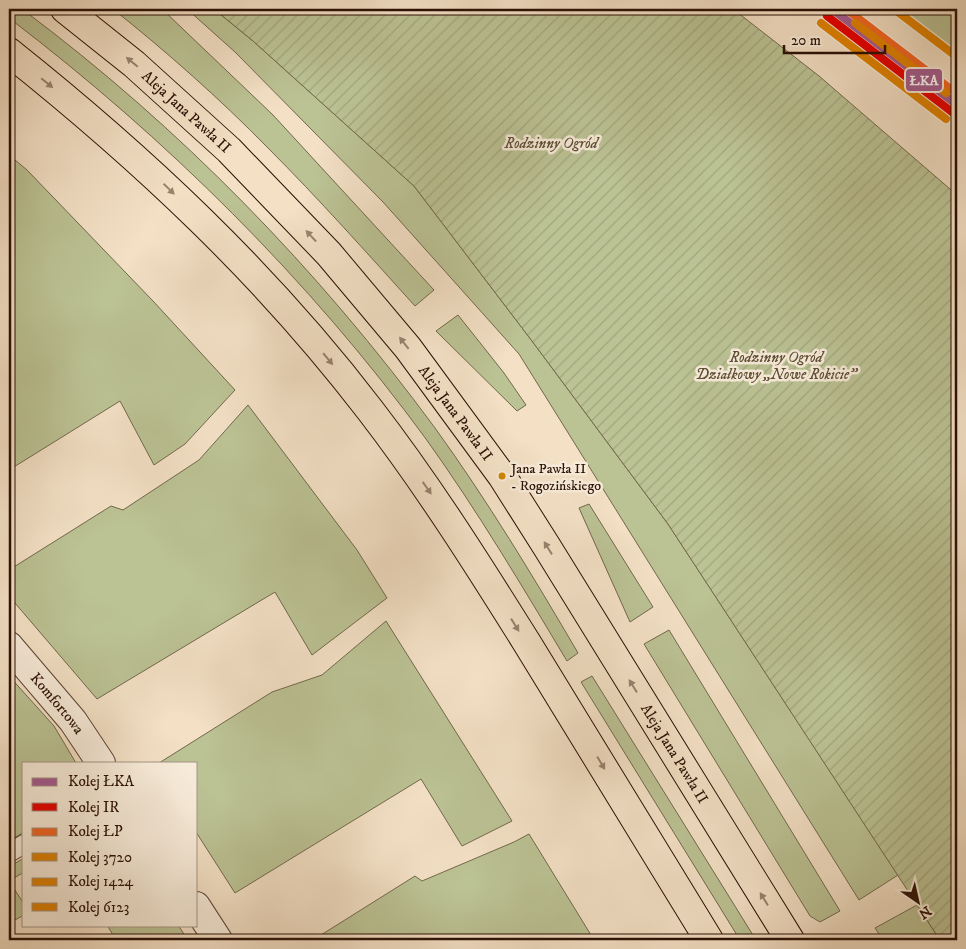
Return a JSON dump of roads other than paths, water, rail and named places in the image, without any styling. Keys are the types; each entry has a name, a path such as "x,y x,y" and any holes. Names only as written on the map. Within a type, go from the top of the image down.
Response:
{"main road":[{"name":"Aleja Jana Pawła II","path":"66,9 134,64 229,150 329,254 408,348 502,476 548,547 790,940"},
{"path":"9,52 108,133 204,222 297,322 358,395 431,495 485,576 709,940"}],"street":[{"name":"Komfortowa","path":"9,646 72,721 100,762"},
{"path":"198,909 218,940"}],"lane":[{"path":"9,853 22,845"}],"rail line":[{"name":"ŁKA","path":"832,9 957,105"},
{"name":"ŁP","path":"846,9 957,94"},
{"name":"6123","path":"894,9 957,57"},
{"name":"IR","path":"827,16 952,112"},
{"name":"3720","path":"821,23 946,119"},
{"name":"1424","path":"855,23 946,93"}],"place":[{"name":"Jana Pawła II - Rogozińskiego","path":"502,476"}],"park label":[{"name":"Rodzinny Ogród","path":"551,143"},
{"name":"Rodzinny Ogród Działkowy „Nowe Rokicie”","path":"776,366"}]}
